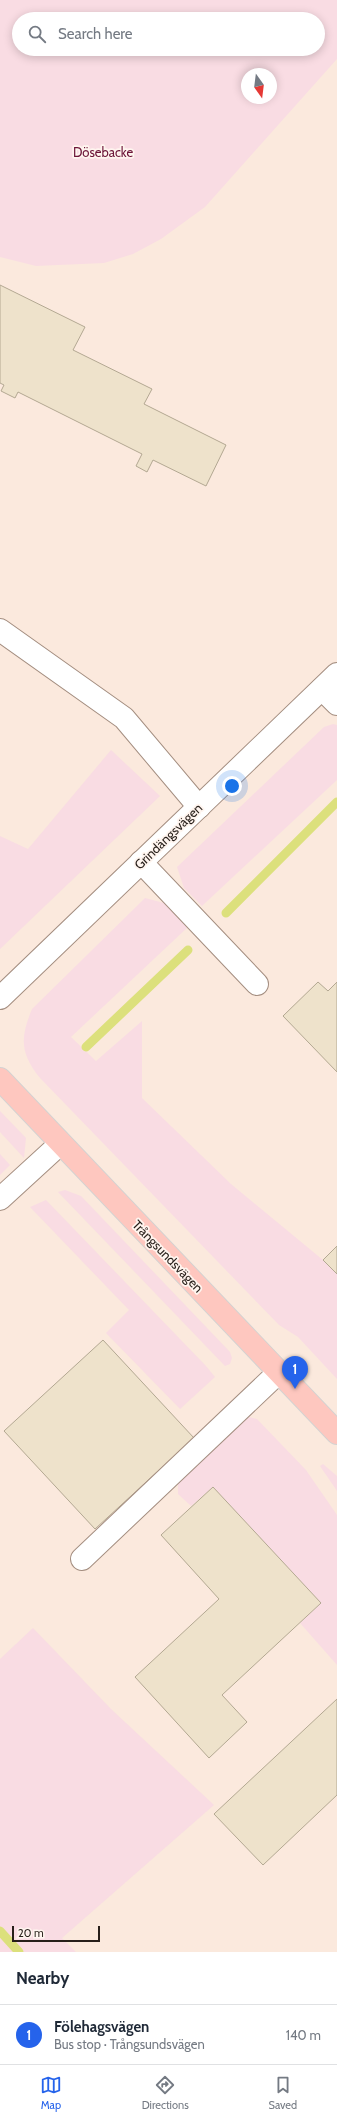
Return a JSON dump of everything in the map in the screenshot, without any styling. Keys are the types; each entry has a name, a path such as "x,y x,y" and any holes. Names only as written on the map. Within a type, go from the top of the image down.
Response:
{"main road":[{"name":"Trångsundsvägen","path":"0,1079 60,1144 337,1433"}],"street":[{"path":"0,630 124,718 199,807"},
{"path":"329,681 337,704"},
{"name":"Grindängsvägen","path":"0,998 329,681"},
{"path":"141,862 257,984"},
{"path":"0,1199 60,1144"},
{"path":"82,1559 279,1372"}],"shaded area":[{"path":"0,0 337,0 337,1952 19,1952 0,1931"}],"green space":[{"name":"Dösebacke","path":"0,0 337,0 337,59 205,207 161,239 133,254 104,263 36,266 0,257"},
{"path":"333,724 337,725 337,780 202,906 184,888 177,867 324,727"},
{"path":"111,750 160,796 0,949 0,836 28,849"},
{"path":"145,898 164,903 188,927 71,1037 96,1061 142,1021 142,1098 231,1184 323,1260 337,1274 337,1379 298,1337 279,1325 40,1078 29,1061 24,1045 24,1037 25,1028 32,1009"},
{"path":"0,1111 26,1138 24,1158 0,1132"},
{"path":"0,1154 10,1165 0,1175"},
{"path":"65,1190 81,1196 230,1352 232,1358 230,1364 225,1366 58,1192"},
{"path":"46,1200 215,1377 180,1409 106,1333 129,1310 30,1207"},
{"path":"245,1416 257,1419 306,1470 337,1515 337,1665 300,1623 321,1603 213,1487 191,1506 178,1494 178,1483"},
{"path":"323,1464 337,1476 337,1491 320,1466"},
{"path":"33,1628 111,1709 214,1805 62,1938 76,1952 0,1952 0,1659"}],"building":[{"path":"0,285 85,327 73,350 152,389 144,404 226,445 206,486 153,460 147,472 136,466 142,454 18,392 15,398 1,391 4,385 0,383"},
{"path":"318,982 328,991 337,982 337,1072 283,1016"},
{"path":"337,1246 337,1274 323,1260"},
{"path":"103,1340 194,1438 95,1529 4,1431"},
{"path":"213,1487 321,1603 222,1695 247,1722 209,1758 135,1677 219,1599 161,1535"},
{"path":"337,1699 337,1795 263,1865 214,1814"}],"waterway":[{"path":"226,913 337,802"},
{"path":"86,1047 188,950"},
{"path":"0,1931 19,1952"}],"place":[{"name":"Fölehagsvägen","path":"295,1389"}]}
